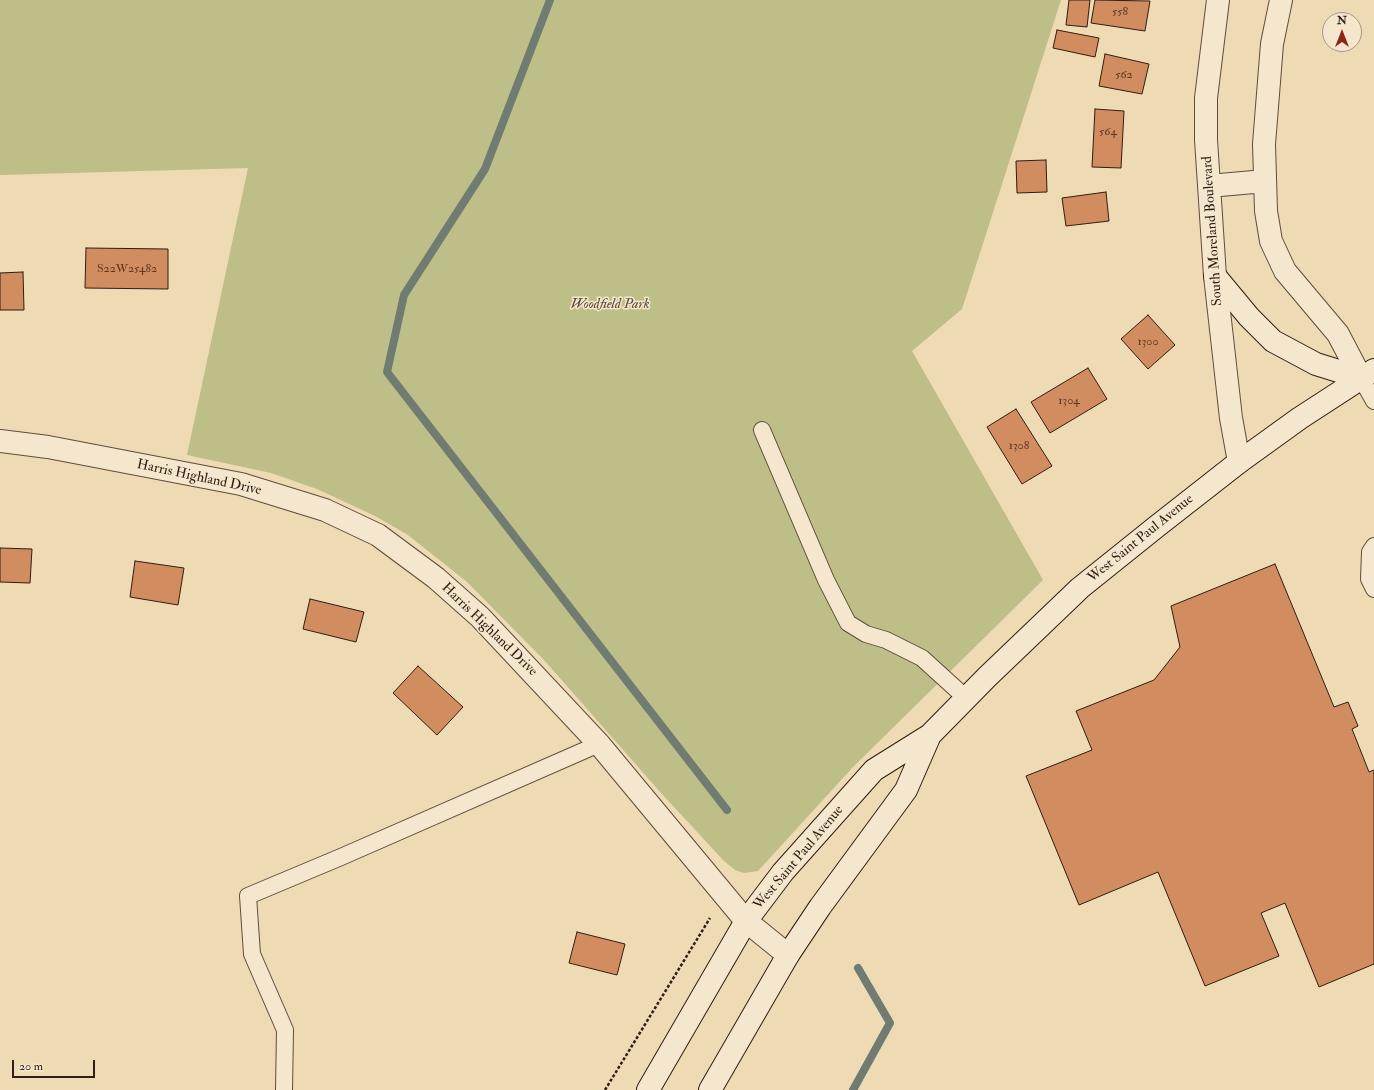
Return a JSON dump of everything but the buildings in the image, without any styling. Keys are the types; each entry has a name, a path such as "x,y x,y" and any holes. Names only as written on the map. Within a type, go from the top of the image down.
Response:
{"street":[{"name":"South Moreland Boulevard","path":"1218,0 1206,98 1206,140 1215,276 1231,418 1239,462"},
{"path":"1282,0 1272,44 1264,144 1266,211 1271,241 1276,256 1295,285 1311,301 1368,374"},
{"path":"1209,186 1265,181"},
{"path":"1215,276 1248,317 1274,341 1316,364 1368,374"},
{"name":"West Saint Paul Avenue","path":"648,1090 746,921 783,872 874,770 930,735 966,698 1080,588 1239,462 1368,374"},
{"name":"Harris Highland Drive","path":"0,441 48,447 241,484 325,510 378,535 436,578 480,617 599,744 746,921 788,955"},
{"name":"West Saint Paul Avenue","path":"710,1090 788,955 820,907 906,790 930,735"}],"lane":[{"path":"1368,374 1374,400"},
{"path":"762,430 826,580 848,623 866,634 886,640 922,658 966,698"},
{"path":"1374,546 1370,552 1369,579 1374,589"},
{"path":"284,1090 285,1030 252,954 248,896 599,744"}],"path":[{"path":"605,1090 705,925"}],"green space":[{"name":"Woodfield Park","path":"0,0 1061,0 962,309 912,351 1043,580 853,767 758,871 744,873 735,870 724,861 661,793 544,660 467,582 408,535 375,516 317,489 271,473 187,455 248,168 0,175"}],"waterway":[{"path":"550,0 485,169 404,295 387,372 727,810"},
{"path":"853,1090 890,1023 858,968"}]}
